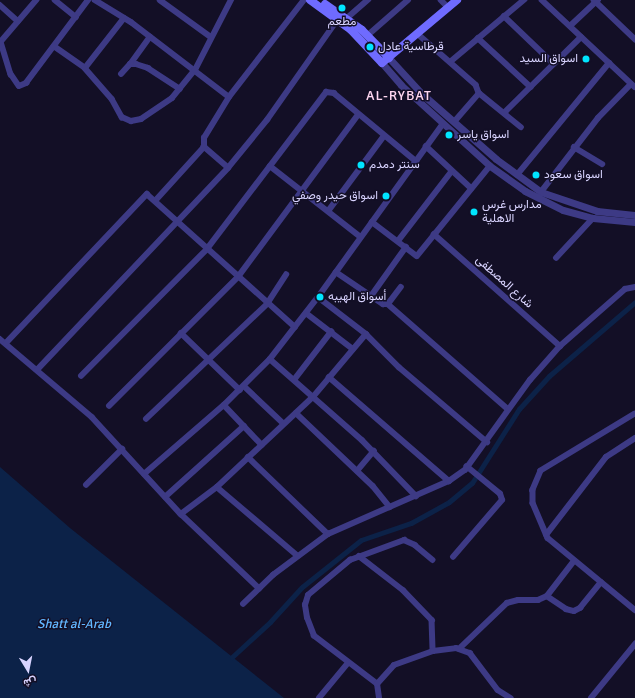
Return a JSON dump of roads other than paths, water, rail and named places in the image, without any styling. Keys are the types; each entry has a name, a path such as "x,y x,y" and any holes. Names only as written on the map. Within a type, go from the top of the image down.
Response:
{"main road":[{"path":"310,0 338,20 385,60"},
{"path":"385,60 457,0"},
{"path":"323,1 347,18 368,36 385,60"}],"street":[{"path":"6,0 0,5 18,21"},
{"path":"37,0 1,43 11,74 19,86 26,83 88,0"},
{"path":"55,0 76,17"},
{"path":"95,0 124,18 229,97"},
{"path":"160,0 211,37"},
{"path":"54,46 85,68 112,99 122,117 131,121 141,119 156,110 180,89 195,70 229,2 222,0"},
{"path":"155,201 204,147 206,134 229,97 304,0"},
{"path":"347,18 368,0"},
{"path":"368,36 408,0"},
{"path":"441,0 448,8"},
{"path":"450,62 524,0"},
{"path":"541,192 574,147 633,85 542,0"},
{"path":"570,26 596,1 635,39"},
{"path":"504,16 554,64"},
{"path":"85,68 124,18"},
{"path":"37,370 228,168 271,114 338,20"},
{"path":"418,34 476,85 479,93 521,127"},
{"path":"121,74 150,37"},
{"path":"504,113 581,37"},
{"path":"478,38 531,87"},
{"path":"385,60 517,175 541,192 597,211 635,215"},
{"path":"385,60 401,85 490,166 525,191 561,209 593,218 635,222"},
{"path":"517,175 609,62"},
{"path":"131,63 148,68 180,89"},
{"path":"81,376 207,249 328,92 334,93 358,115 416,161"},
{"path":"144,474 224,406 270,359 318,297 443,124 452,119 479,93"},
{"path":"109,406 238,277 358,115"},
{"path":"329,210 384,136"},
{"path":"426,146 471,188"},
{"path":"204,147 228,168"},
{"path":"574,147 602,164"},
{"path":"270,166 329,210 361,237"},
{"path":"372,222 417,256 490,166"},
{"path":"398,241 452,171"},
{"path":"6,343 148,194 267,304 295,327"},
{"path":"561,209 565,201"},
{"path":"556,258 593,218"},
{"name":"شارع المصطفى","path":"434,234 560,346"},
{"path":"371,296 406,247"},
{"path":"336,272 383,304 388,304 508,409"},
{"path":"146,419 208,358 267,304 286,275"},
{"path":"388,304 401,287"},
{"path":"243,604 259,588 328,534 448,482 468,468 508,409 560,346 625,289 635,287"},
{"path":"318,297 366,334 404,371 487,442"},
{"path":"306,313 353,349"},
{"path":"294,380 331,332"},
{"path":"181,333 283,423"},
{"path":"181,514 217,487 283,423 313,397 366,334"},
{"path":"0,339 92,417 181,514 259,588"},
{"path":"270,359 374,451 416,496"},
{"path":"329,377 448,482"},
{"path":"224,406 262,444"},
{"path":"296,413 356,471 390,507"},
{"path":"635,414 537,476 533,490 533,503 546,535 574,561 635,610"},
{"path":"165,497 244,426"},
{"path":"546,535 606,457 635,438"},
{"path":"86,485 122,449"},
{"path":"356,471 374,451"},
{"path":"248,457 328,534"},
{"path":"453,558 502,500 500,494 468,468"},
{"path":"217,487 298,556"},
{"path":"379,698 377,684 314,636 305,605 311,592 350,560 404,540 415,545 433,560"},
{"path":"359,556 403,590 432,620 433,652"},
{"path":"459,649 507,603 518,600 538,600 548,596 574,561"},
{"path":"548,596 566,609 578,610 601,582"},
{"path":"591,698 635,644"},
{"path":"377,684 394,665 433,652 459,649 470,653 498,690 511,698"},
{"path":"319,698 348,662"}],"water":[{"name":"Shatt al-Arab","path":"0,467 70,528 284,698 0,698"}],"waterway":[{"path":"232,657 270,622 302,587 361,540 411,523 449,502 472,483 519,409 549,376 635,302"}],"place":[{"name":"مطعم","path":"342,8"},
{"name":"قرطاسية عادل","path":"370,47"},
{"name":"اسواق السيد","path":"586,59"},
{"name":"اسواق ياسر","path":"449,135"},
{"name":"سنتر دمدم","path":"361,165"},
{"name":"اسواق سعود","path":"536,175"},
{"name":"اسواق حيدر وصفي","path":"386,196"},
{"name":"مدارس غرس الاهلية","path":"474,212"},
{"name":"أسواق الهيبه","path":"320,297"}],"district":[{"name":"AL-RYBAT","path":"399,96"}]}
